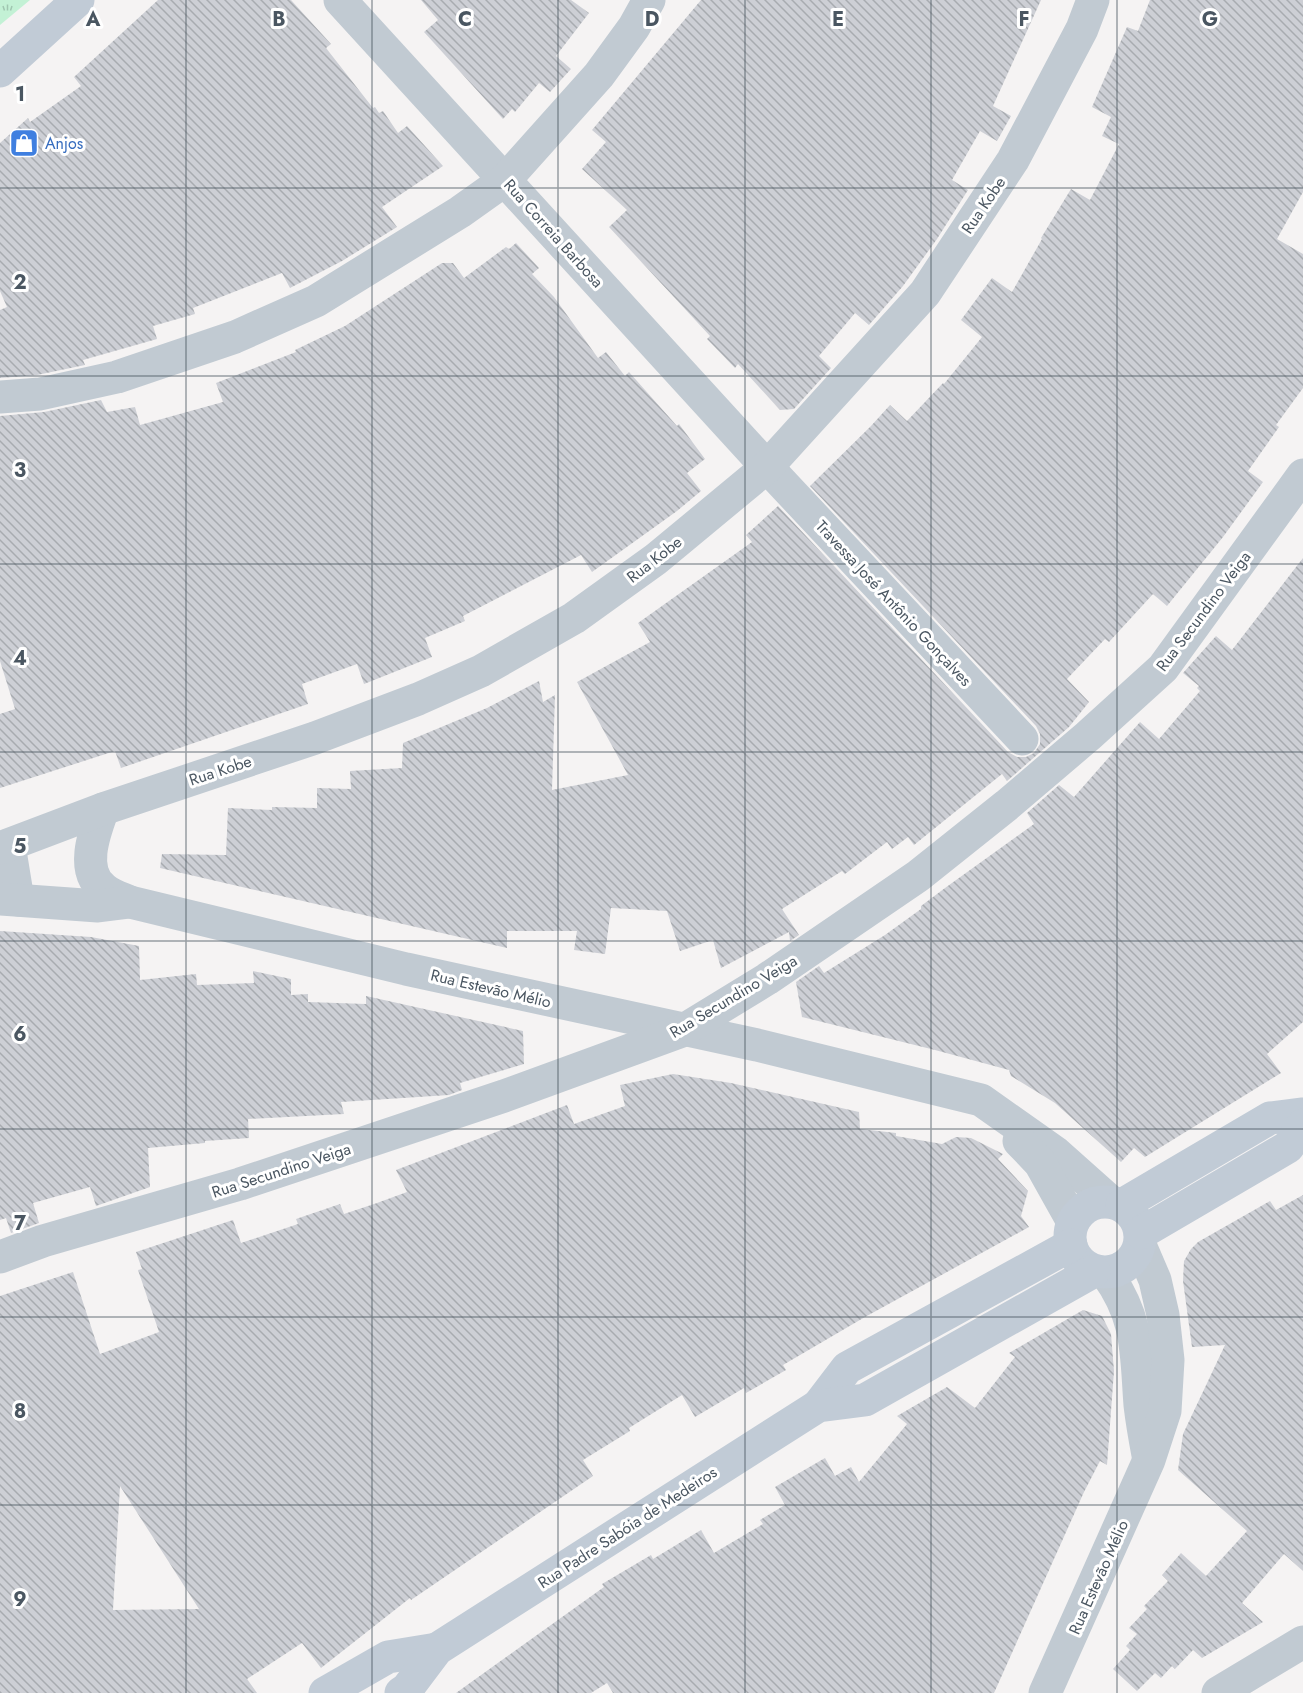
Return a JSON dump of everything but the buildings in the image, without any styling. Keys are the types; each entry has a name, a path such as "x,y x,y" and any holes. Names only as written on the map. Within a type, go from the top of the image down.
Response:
{"street":[{"path":"0,71 78,0"},
{"name":"Rua Correia Barbosa","path":"340,0 767,467"},
{"path":"0,397 40,394 117,377 235,337 316,301 460,212 505,180 599,75 634,27 649,0"},
{"name":"Rua Kobe","path":"4,847 103,809 315,738 418,699 481,672 574,618 656,559 767,467 925,293 1013,160 1082,29 1093,0"},
{"name":"Travessa José Antônio Gonçalves","path":"767,467 1022,739"},
{"name":"Rua Secundino Veiga","path":"0,1257 43,1241 240,1184 504,1095 682,1031 767,979 918,876 1088,736 1163,668 1303,475"},
{"path":"103,809 91,842 94,878 103,889 130,902"},
{"path":"4,847 9,900"},
{"name":"Rua Estevão Mélio","path":"9,900 98,906 130,902 406,969 757,1046 981,1100 1056,1153 1117,1203"},
{"path":"981,1100 1040,1163 1072,1234 1075,1256 1084,1265 1100,1272 1120,1292 1133,1330 1140,1408 1149,1460"},
{"path":"1117,1203 1270,1118 1303,1114"},
{"path":"1141,1239 1288,1148 1303,1125"},
{"path":"1072,1234 1080,1212 1089,1205 1100,1202 1117,1203 1131,1212 1138,1222 1141,1239 1136,1256 1118,1271 1100,1272"},
{"name":"Rua Padre Sabóia de Medeiros","path":"401,1693 437,1649 818,1406 847,1368 1072,1234"},
{"name":"Rua Estevão Mélio","path":"1045,1693 1149,1460 1165,1411 1168,1360 1163,1315 1155,1280 1141,1239"},
{"name":"Rua Padre Sabóia de Medeiros","path":"818,1406 865,1400 1100,1272"},
{"path":"1218,1693 1303,1642"},
{"name":"Rua Padre Sabóia de Medeiros","path":"325,1693 388,1657 437,1649"}],"green space":[{"path":"0,0 30,0 0,25"}],"place":[{"name":"Anjos","path":"24,143"}]}
